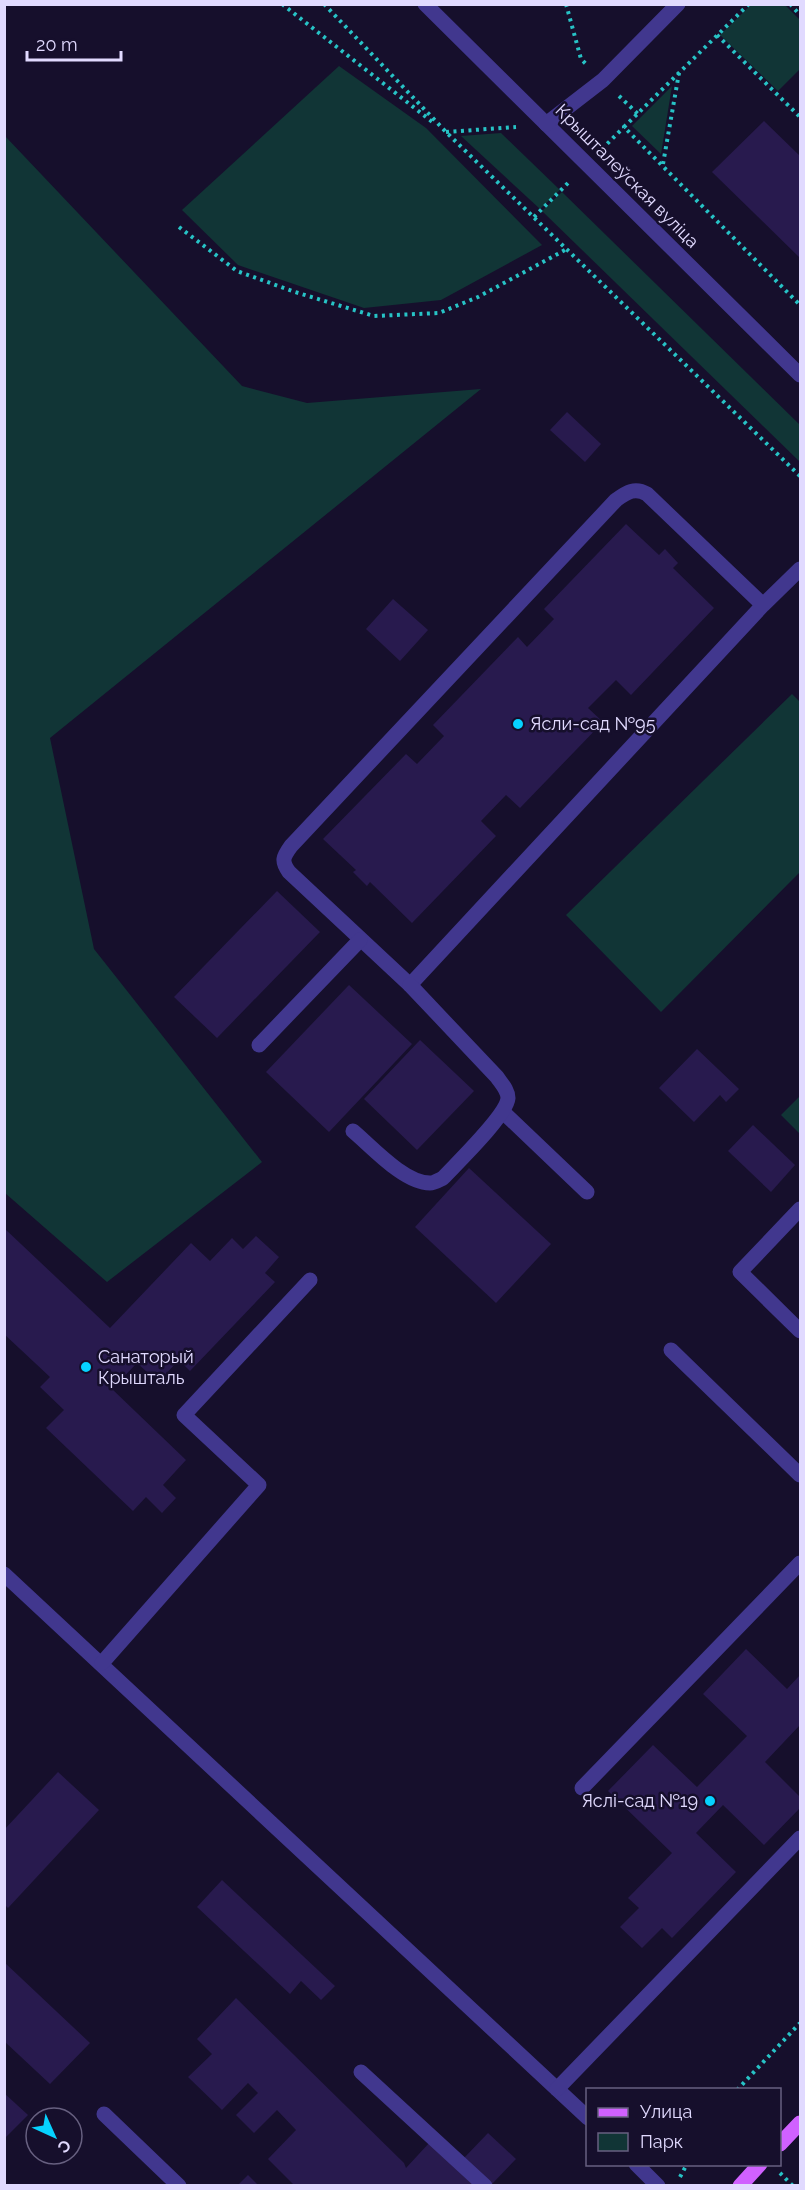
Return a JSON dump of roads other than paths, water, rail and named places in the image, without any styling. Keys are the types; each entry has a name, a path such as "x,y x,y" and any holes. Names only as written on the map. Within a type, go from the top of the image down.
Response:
{"main road":[{"path":"781,2143 799,2127"},
{"path":"740,2186 758,2166"}],"street":[{"name":"Крышталеўская вуліца","path":"425,4 801,375"},
{"path":"546,124 603,80 678,4"},
{"path":"353,1131 406,1176 432,1183 443,1178 503,1112 508,1097 497,1077 410,985 289,872 283,862 283,857 291,846 616,500 628,491 640,490 647,494 763,605"},
{"path":"410,985 763,605 801,569"},
{"path":"259,1045 360,940"},
{"path":"503,1112 587,1192"},
{"path":"801,1209 740,1272 801,1331"},
{"path":"102,1663 259,1485 184,1415 310,1280"},
{"path":"671,1350 801,1475"},
{"path":"582,1788 801,1563"},
{"path":"4,1574 586,2116"},
{"path":"557,2089 801,1838"},
{"path":"361,2072 485,2186"},
{"path":"104,2114 179,2186"},
{"path":"638,2166 658,2186"}],"place":[{"name":"Ясли-сад №95","path":"518,724"},
{"name":"Санаторый Крышталь","path":"86,1367"},
{"name":"Яслі-сад №19","path":"710,1801"}]}
